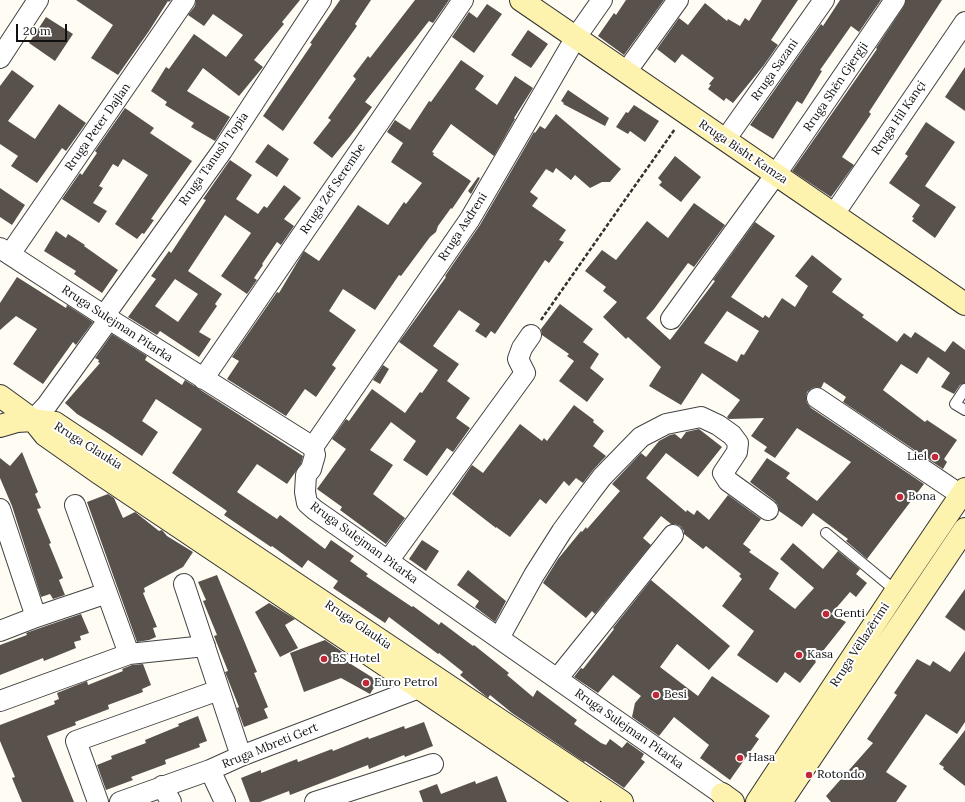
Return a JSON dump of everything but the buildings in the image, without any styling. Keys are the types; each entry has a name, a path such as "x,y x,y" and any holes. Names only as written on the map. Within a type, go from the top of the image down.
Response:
{"main road":[{"name":"Rruga Bisht Kamza","path":"531,3 626,72 965,304"},
{"path":"0,396 33,420"},
{"path":"0,426 17,421 33,420"},
{"name":"Rruga Glaukia","path":"33,420 45,435 588,802"},
{"name":"Rruga Glaukia","path":"33,420 55,423 622,802"},
{"name":"Rruga Vëllazërimi","path":"757,802 896,590 963,492"},
{"name":"Rruga Vëllazërimi","path":"781,802 965,528"}],"street":[{"path":"0,58 38,0"},
{"name":"Rruga Peter Dajlan","path":"5,251 185,0"},
{"name":"Rruga Tanush Topia","path":"33,420 47,405 106,317 222,151 321,0"},
{"name":"Rruga Zef Serembe","path":"204,379 463,0"},
{"name":"Rruga Asdreni","path":"313,447 470,219 576,37 602,0"},
{"path":"626,72 678,0"},
{"name":"Rruga Sazani","path":"725,140 824,0"},
{"name":"Rruga Shën Gjergji","path":"671,319 776,174 895,0"},
{"name":"Rruga Hil Kançi","path":"834,214 965,22"},
{"name":"Rruga Sulejman Pitarka","path":"5,251 106,317 313,447 315,455 311,468 306,475 304,492 307,502 315,510 728,798"},
{"path":"388,561 525,373 518,359 522,348 531,335"},
{"path":"817,398 963,492"},
{"path":"499,638 534,575 562,531 602,477 641,437 666,424 701,417 718,425 732,435 738,443 736,452 723,473 728,481 768,510"},
{"path":"75,505 129,654"},
{"path":"0,509 36,617"},
{"path":"557,679 673,535"},
{"path":"184,584 241,756"},
{"path":"0,631 107,593"},
{"path":"0,701 129,654 205,646"},
{"name":"Rruga Mbreti Gert","path":"120,802 167,794 210,770 241,756 419,688"},
{"path":"98,802 76,741 219,690"},
{"path":"315,802 433,764"},
{"path":"210,770 225,802"}],"lane":[{"path":"965,389 955,404 965,410"},
{"path":"826,533 896,590"}],"path":[{"path":"531,335 626,197 687,113"}],"place":[{"name":"Liel","path":"935,457"},
{"name":"Bona","path":"900,497"},
{"name":"Genti","path":"826,614"},
{"name":"Kasa","path":"799,655"},
{"name":"BS Hotel","path":"324,659"},
{"name":"Euro Petrol","path":"366,683"},
{"name":"Besi","path":"656,695"},
{"name":"Hasa","path":"740,758"},
{"name":"Rotondo","path":"809,775"}]}
